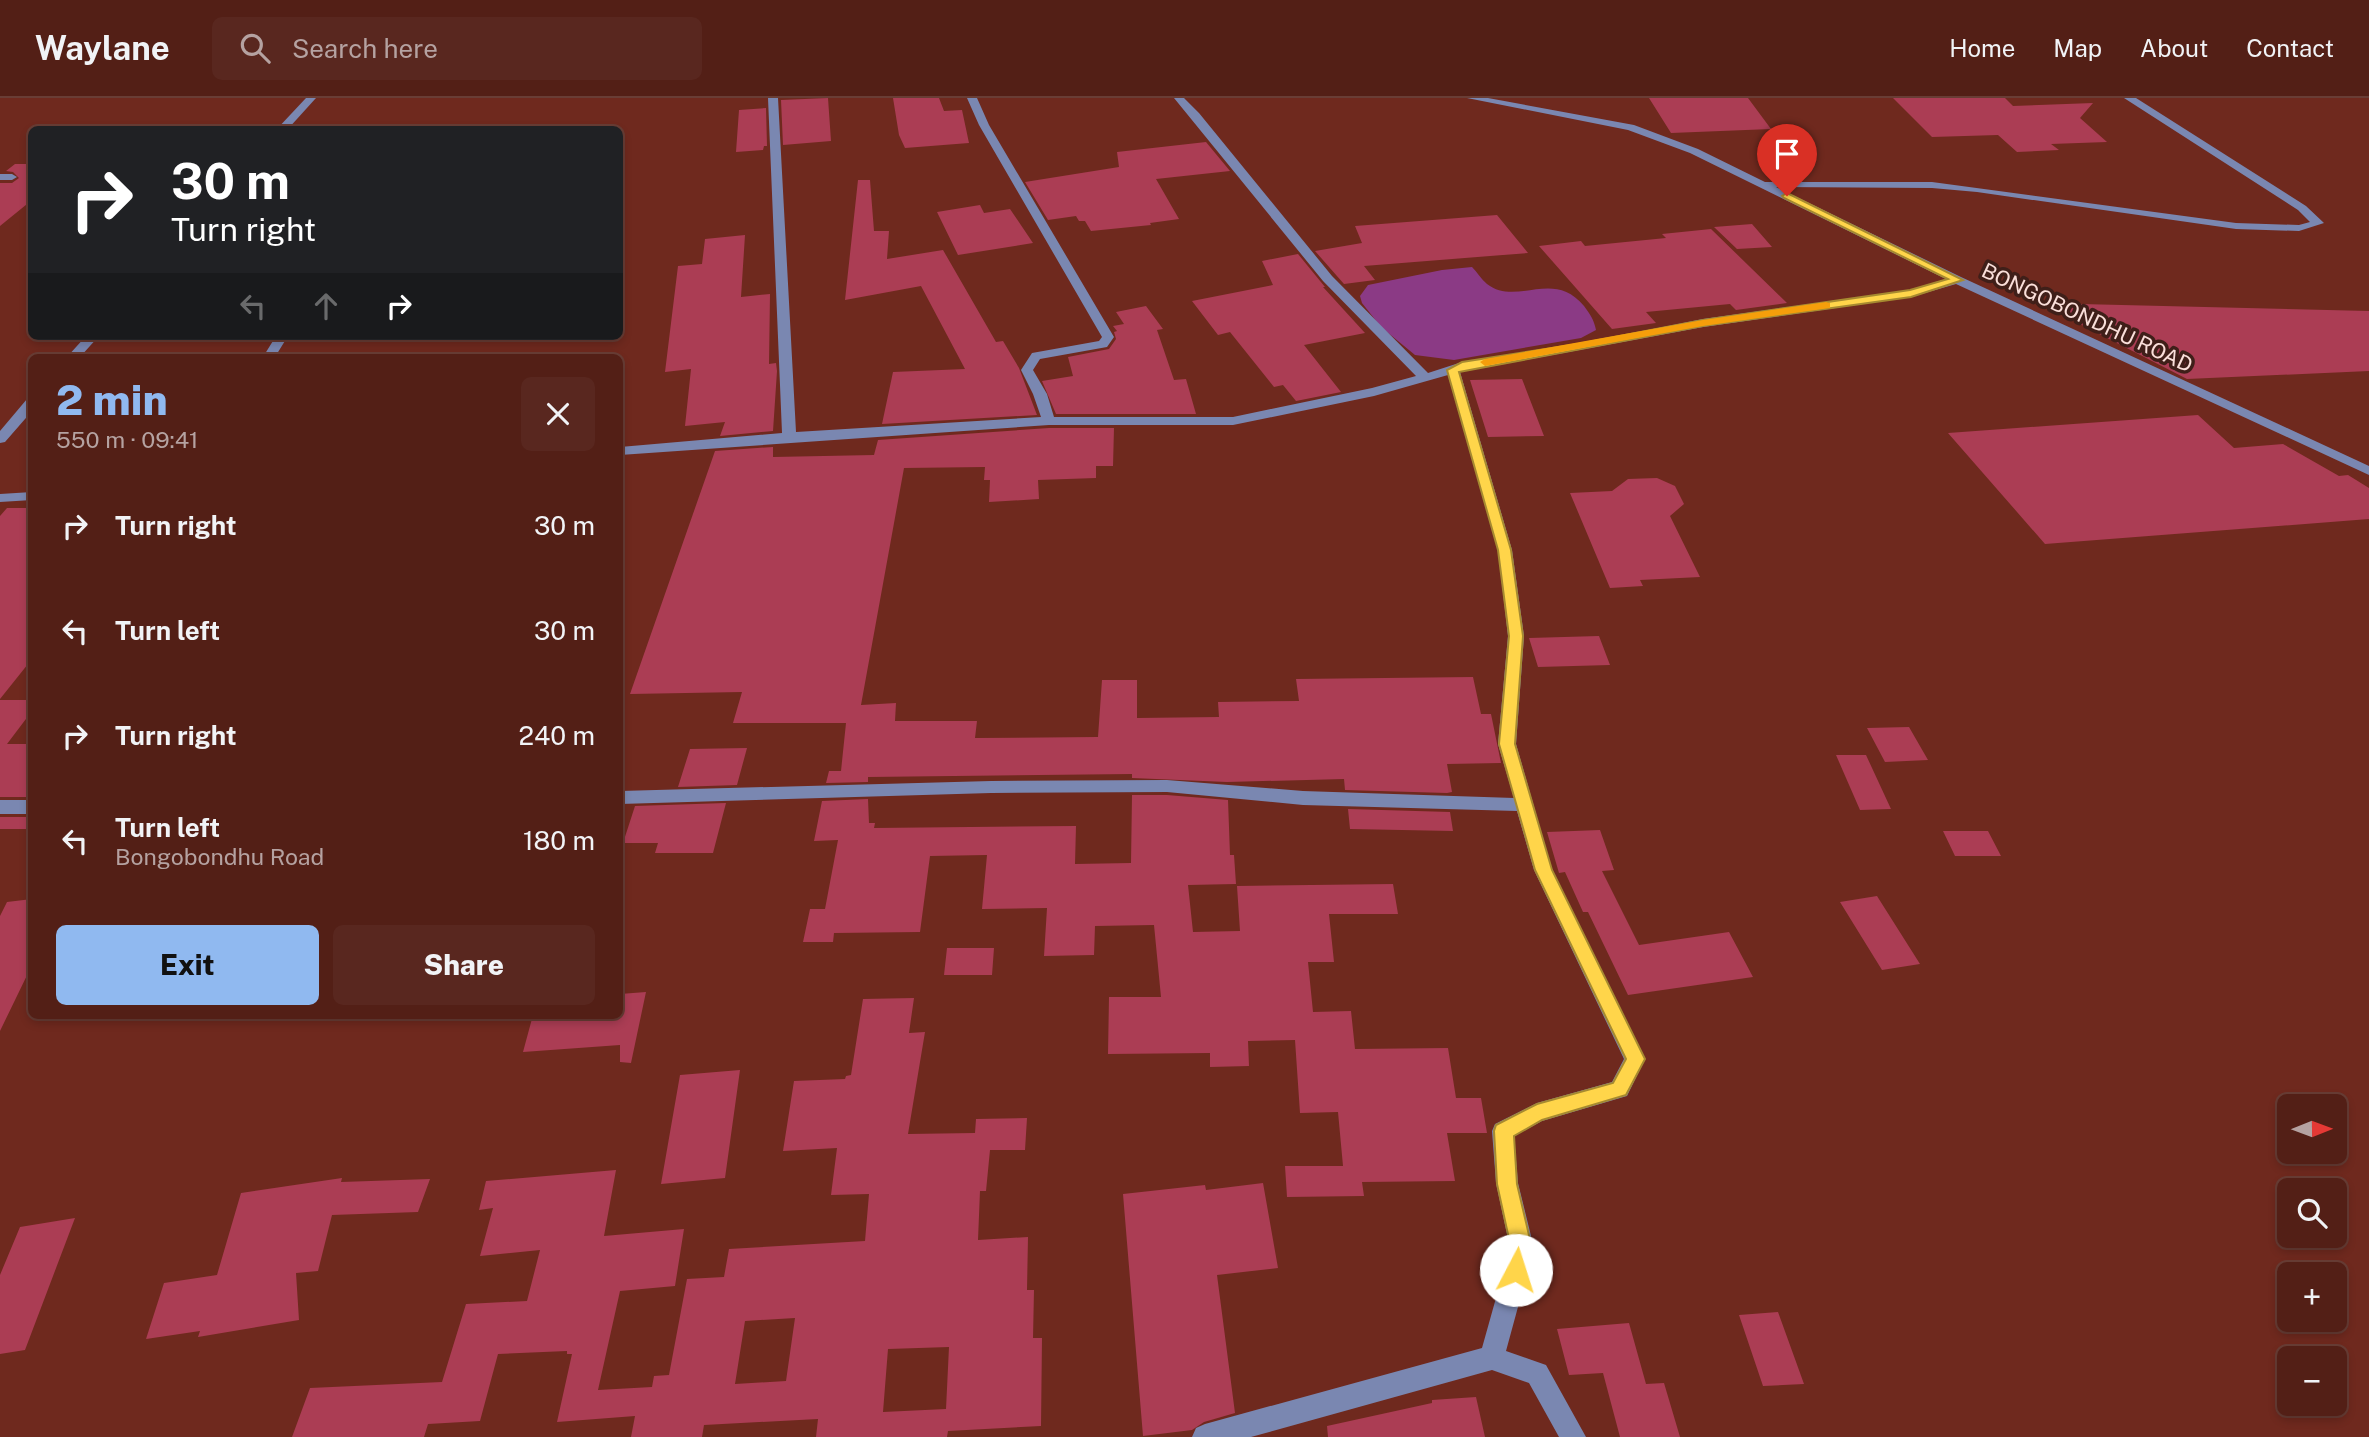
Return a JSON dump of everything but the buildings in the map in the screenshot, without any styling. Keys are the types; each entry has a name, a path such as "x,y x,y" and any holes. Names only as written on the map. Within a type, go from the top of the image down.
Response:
{"street":[{"path":"285,126 312,98"},
{"path":"773,98 789,437"},
{"path":"972,98 984,125 1108,337 1103,344 1037,356 1027,370 1040,394 1049,421"},
{"path":"1179,98 1213,132 1295,241 1338,290 1385,341 1426,378"},
{"name":"BONGOBONDHU ROAD","path":"1472,98 1561,109 1630,127 1694,151 1957,280 2369,471"},
{"path":"1763,184 1932,185 2235,226 2299,228 2318,223 2302,208 2129,98"},
{"path":"623,452 789,437 1049,421 1233,421 1374,392 1462,366 1578,348 1703,323 1911,293 1957,280"},
{"path":"76,354 89,340"},
{"path":"1453,370 1504,550 1516,636 1507,744 1543,870 1635,1059 1619,1089 1537,1112 1503,1131 1507,1184 1522,1248 1492,1358"},
{"path":"0,439 28,407"},
{"path":"0,498 28,496"},
{"path":"623,796 991,787 1167,786 1303,798 1525,805"},
{"path":"0,807 28,807"},
{"path":"1205,1437 1492,1358 1537,1374 1573,1437"}],"shaded area":[{"path":"1472,267 1487,284 1499,290 1510,292 1548,288 1572,295 1584,306 1596,330 1581,338 1454,360 1415,355 1381,327 1362,303 1360,296 1368,285 1442,270"}],"slow traffic":[{"path":"1485,362 1578,348 1703,323 1826,305"}],"route":[{"path":"1516,1270 1522,1248 1507,1184 1503,1131 1537,1112 1619,1089 1635,1059 1543,870 1507,744 1516,636 1504,550 1453,370 1462,366 1578,348 1703,323 1911,293 1957,280 1787,196"}]}
